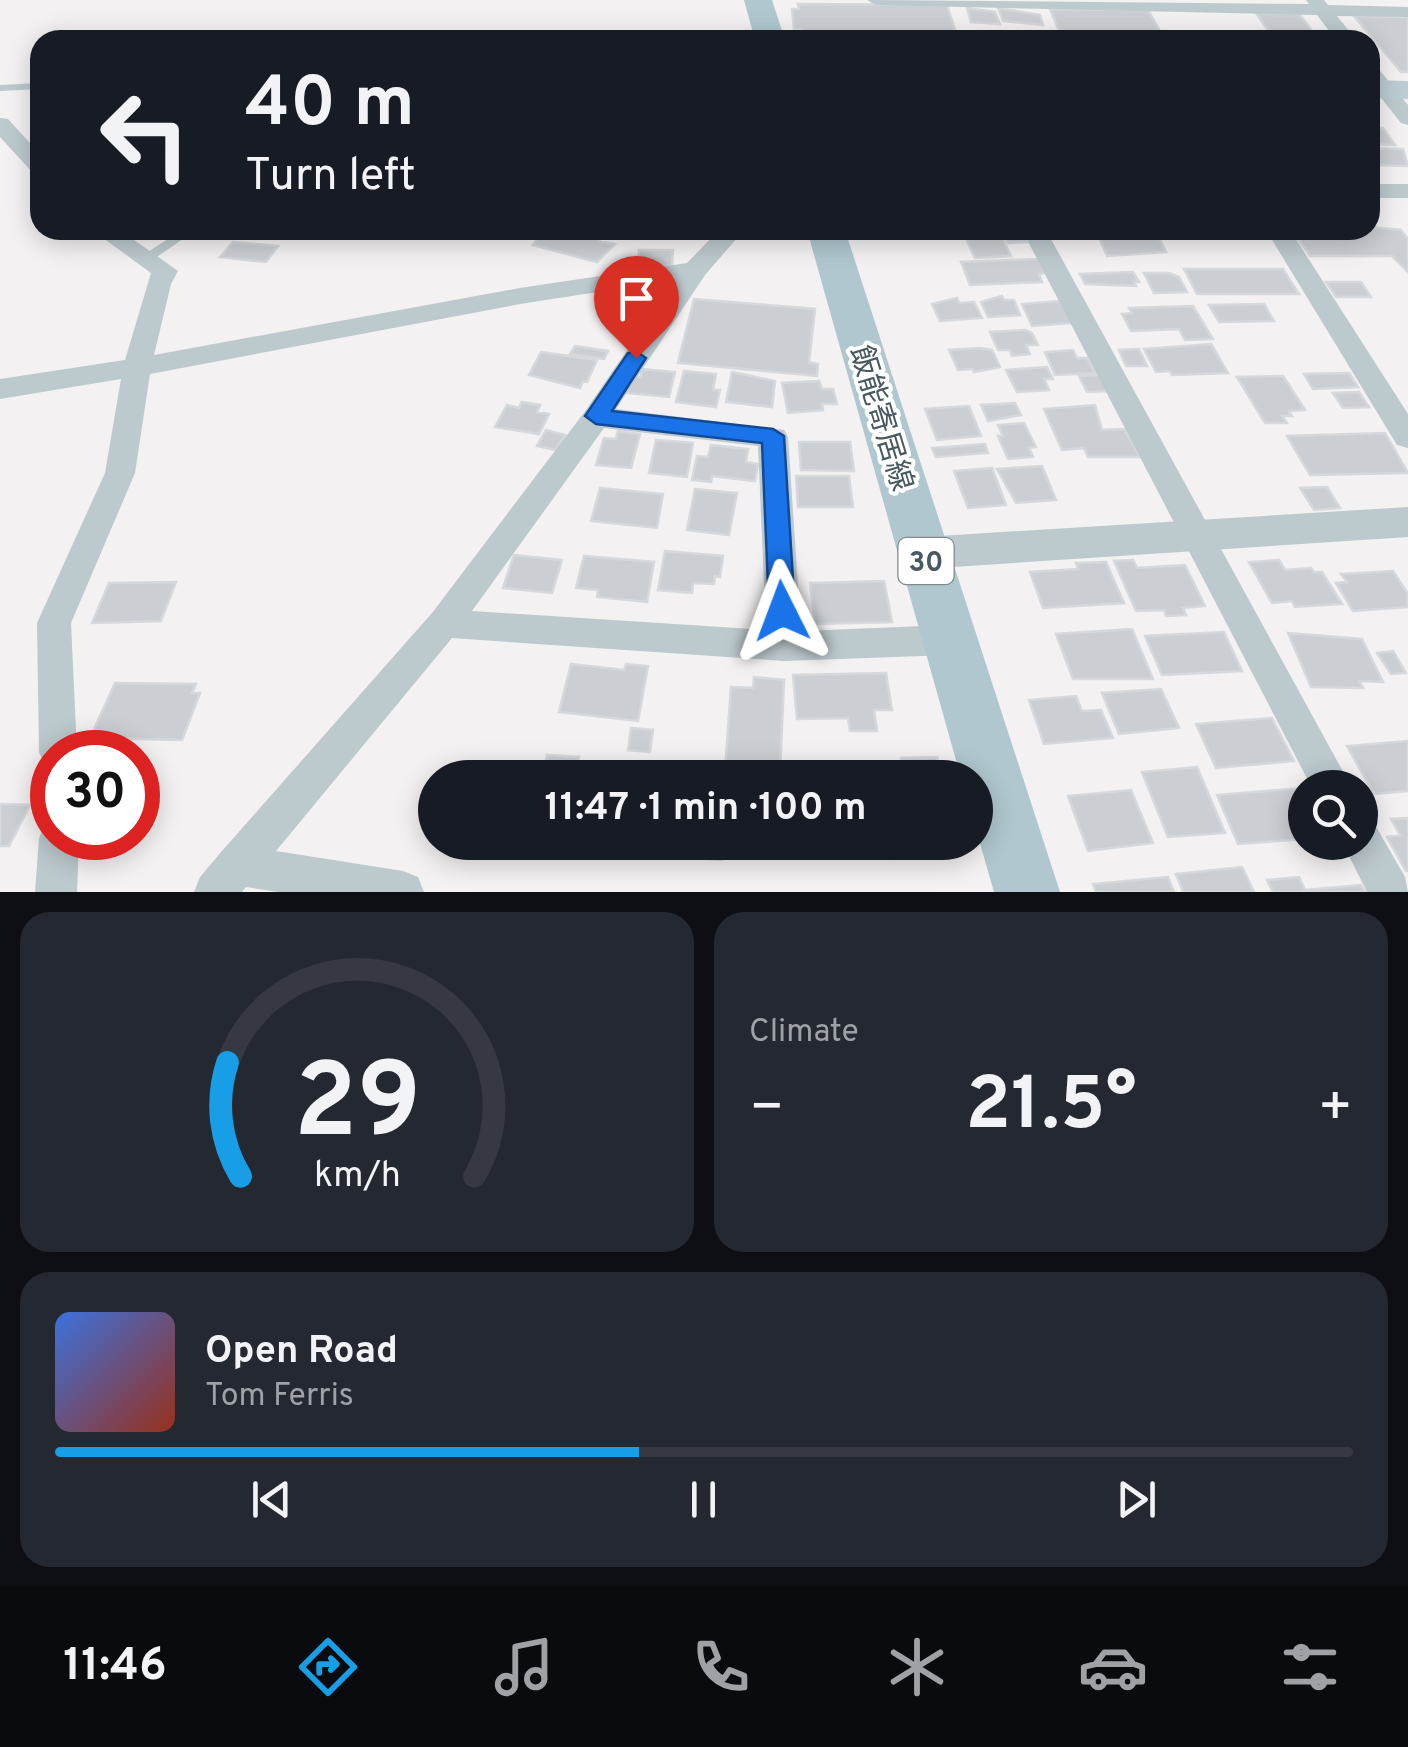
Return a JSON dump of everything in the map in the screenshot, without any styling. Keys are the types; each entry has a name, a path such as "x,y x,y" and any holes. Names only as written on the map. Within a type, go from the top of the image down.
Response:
{"main road":[{"path":"758,0 767,30"},
{"name":"飯能寄居線","path":"829,240 1027,892"}],"street":[{"path":"876,0 1319,5 1408,12"},
{"path":"1319,5 1338,30"},
{"path":"1383,85 1408,119"},
{"path":"0,124 30,156"},
{"path":"0,167 30,164"},
{"path":"1380,191 1408,192"},
{"path":"57,730 54,623 120,473 137,369 158,284 166,271 117,240"},
{"path":"226,878 444,623 596,416 695,270 723,240"},
{"path":"1039,240 1323,770"},
{"path":"1284,240 1408,438"},
{"path":"0,389 137,369 564,285 695,270"},
{"path":"596,416 773,436 784,646"},
{"path":"923,553 1408,522"},
{"path":"444,623 784,646 948,640"},
{"path":"56,892 58,860"},
{"path":"1372,860 1390,892"},
{"path":"226,878 402,892"}],"lane":[{"path":"0,88 30,86"},
{"path":"144,260 175,240"}],"building":[{"path":"798,4 947,5 955,30 794,29 792,9 799,9"},
{"path":"967,8 995,12 1000,24 971,22"},
{"path":"998,8 1040,15 1043,25 1003,21"},
{"path":"1050,9 1148,10 1159,30 1059,30"},
{"path":"1256,13 1299,14 1311,30 1268,30"},
{"path":"1354,16 1408,17 1408,72 1401,72 1380,47 1380,30 1366,30"},
{"path":"1380,128 1383,128 1395,145 1380,144"},
{"path":"1380,148 1403,149 1408,166 1380,165"},
{"path":"1380,228 1401,230 1408,239 1408,272 1392,256 1310,256 1299,240 1380,240"},
{"path":"537,240 600,240 615,244 597,262 533,245"},
{"path":"967,240 1003,240 1011,256 975,258"},
{"path":"1100,240 1160,240 1166,252 1107,256"},
{"path":"233,242 278,246 266,262 220,257"},
{"path":"639,250 673,250 672,265 638,265"},
{"path":"1039,259 1045,273 1039,274 1042,282 970,285 961,262"},
{"path":"1184,269 1283,269 1299,294 1197,294"},
{"path":"1133,272 1139,282 1134,282 1136,286 1085,284 1080,274"},
{"path":"1144,273 1179,277 1187,292 1154,293"},
{"path":"1326,282 1361,282 1371,297 1336,297"},
{"path":"1002,296 1004,300 1014,300 1020,315 988,317 981,302"},
{"path":"957,298 959,303 974,302 982,318 940,321 932,304"},
{"path":"694,299 815,309 809,362 818,364 817,376 678,363"},
{"path":"1060,301 1072,323 1032,326 1022,304"},
{"path":"1264,304 1274,321 1219,322 1209,305"},
{"path":"1193,306 1213,339 1185,340 1179,329 1131,331 1122,314 1132,313 1129,308"},
{"path":"990,332 1032,333 1038,345 1026,345 1030,354 1012,356 1010,350 998,350"},
{"path":"1211,344 1228,373 1156,372 1144,349"},
{"path":"575,346 608,351 604,359 570,354"},
{"path":"1139,349 1147,366 1126,366 1119,350"},
{"path":"949,350 992,350 1000,367 974,372 958,370"},
{"path":"1073,350 1077,358 1087,358 1095,373 1055,375 1045,352"},
{"path":"541,352 597,360 580,388 529,375"},
{"path":"1047,367 1053,379 1044,379 1049,390 1017,392 1006,370"},
{"path":"642,369 675,372 669,397 627,393 632,376 641,377"},
{"path":"684,371 716,374 713,390 720,390 716,407 676,402"},
{"path":"732,372 775,381 772,407 726,402"},
{"path":"1349,373 1358,387 1313,389 1304,374"},
{"path":"1102,375 1110,391 1087,392 1079,376"},
{"path":"1283,376 1305,410 1289,411 1292,416 1282,416 1287,423 1265,423 1237,377"},
{"path":"819,381 822,389 833,389 837,404 822,404 823,410 788,413 782,383"},
{"path":"1359,392 1369,407 1343,408 1333,393"},
{"path":"522,402 540,405 537,412 549,414 539,434 495,427 507,405 519,408"},
{"path":"1015,403 1021,415 988,421 981,405"},
{"path":"1095,405 1102,430 1124,429 1140,457 1088,457 1084,448 1062,450 1044,409"},
{"path":"969,406 981,436 937,440 925,409"},
{"path":"1024,423 1036,447 1029,448 1033,457 1008,459 998,436 1003,436 998,425"},
{"path":"546,430 565,435 556,450 537,446"},
{"path":"618,431 640,434 631,468 596,465 604,438 616,439"},
{"path":"1385,433 1408,473 1310,475 1287,436"},
{"path":"656,440 693,443 687,477 649,473"},
{"path":"799,442 850,442 854,471 801,470"},
{"path":"985,444 988,453 936,457 932,448"},
{"path":"711,445 748,449 746,462 758,464 755,481 712,476 711,482 692,480 697,456 708,457"},
{"path":"1042,466 1056,500 1016,503 997,469"},
{"path":"992,468 1006,505 968,508 954,471"},
{"path":"796,476 849,476 853,507 798,507"},
{"path":"1327,487 1340,508 1314,510 1300,488"},
{"path":"600,488 663,494 657,528 591,521"},
{"path":"695,489 737,493 729,535 687,530"},
{"path":"665,551 723,556 720,577 715,576 714,584 693,583 692,593 658,590"},
{"path":"514,555 562,560 552,593 503,588"},
{"path":"584,556 654,562 647,602 597,597 598,590 576,588"},
{"path":"1133,560 1137,568 1185,565 1205,606 1183,608 1186,615 1166,616 1164,610 1136,611 1114,561"},
{"path":"1279,560 1285,570 1311,568 1322,572 1342,604 1295,607 1292,601 1272,603 1249,562"},
{"path":"1106,562 1124,603 1043,608 1030,572 1078,569 1076,563"},
{"path":"1393,571 1408,594 1408,607 1353,611 1336,583 1347,582 1341,574"},
{"path":"884,581 892,622 815,624 810,583"},
{"path":"176,582 161,621 92,623 109,583"},
{"path":"1132,629 1153,679 1073,679 1056,634"},
{"path":"1224,632 1242,671 1162,675 1145,636"},
{"path":"1288,633 1362,639 1383,682 1359,681 1363,688 1311,687"},
{"path":"1393,651 1406,673 1391,674 1377,653"},
{"path":"571,664 624,670 626,664 648,666 638,721 559,712"},
{"path":"886,673 892,710 874,710 877,731 850,731 848,718 797,719 793,675"},
{"path":"754,677 784,680 781,760 726,760 731,687 753,688"},
{"path":"115,683 196,684 192,693 200,693 182,740 160,740 160,730 94,730"},
{"path":"1161,689 1179,728 1119,734 1102,693"},
{"path":"1076,696 1082,711 1101,710 1113,738 1044,744 1029,700"},
{"path":"1272,718 1294,761 1216,768 1196,724"},
{"path":"631,728 653,730 650,752 628,750"},
{"path":"1408,741 1408,791 1378,794 1378,770 1360,770 1347,746"},
{"path":"547,755 579,757 578,760 546,760"},
{"path":"937,757 938,760 901,760"},
{"path":"1197,767 1225,833 1168,837 1142,772"},
{"path":"1288,789 1288,840 1238,844 1217,795"},
{"path":"1131,790 1153,843 1088,851 1068,796"},
{"path":"0,804 30,805 9,846 0,846"},
{"path":"1408,818 1406,871 1387,837 1400,835 1391,819"},
{"path":"1242,867 1254,892 1183,892 1176,874"},
{"path":"1168,877 1174,892 1096,892 1093,884"},
{"path":"1299,877 1305,890 1361,885 1365,892 1273,892 1267,880"}],"route":[{"path":"636,358 596,416 773,436 782,611"}]}
